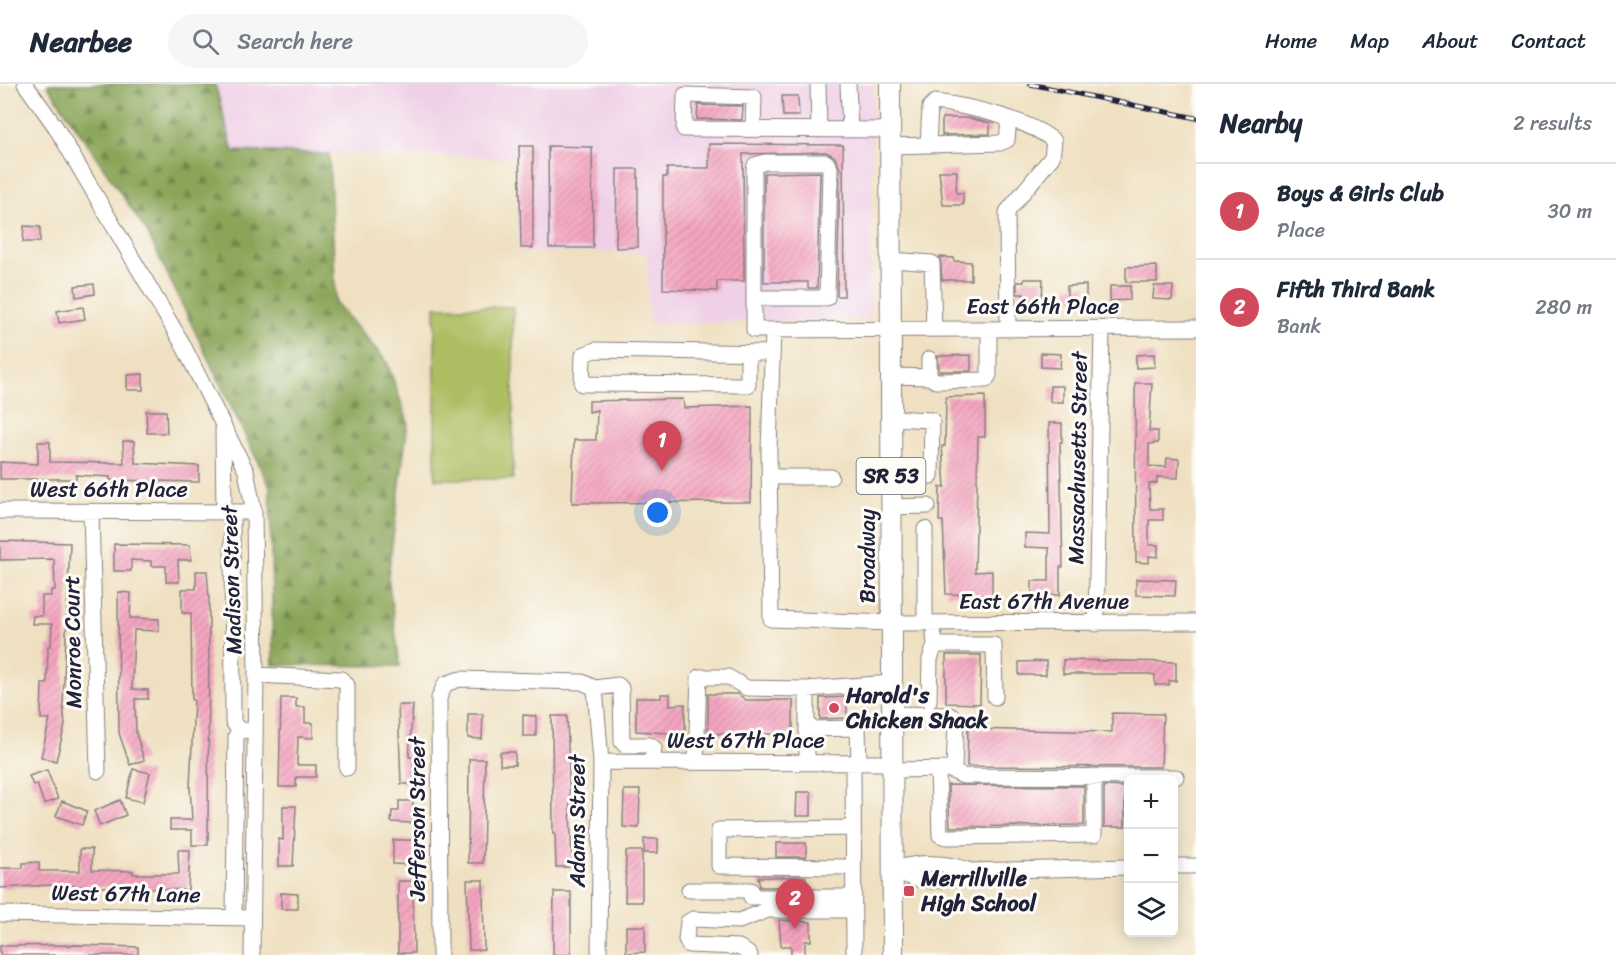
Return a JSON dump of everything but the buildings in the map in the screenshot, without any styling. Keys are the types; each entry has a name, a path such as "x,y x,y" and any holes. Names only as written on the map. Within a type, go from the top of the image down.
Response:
{"main road":[{"name":"Broadway","path":"890,84 893,955"}],"street":[{"name":"Madison Street","path":"25,84 55,126 182,343 246,471 254,512 256,675 248,730 252,955"},
{"path":"818,84 819,130"},
{"path":"848,84 850,130"},
{"path":"753,129 754,97 685,95 684,129 850,130 928,145 999,143 1007,140 1009,120"},
{"path":"928,145 930,107 935,102 966,106 1009,120 1042,131 1054,141 1052,157 1007,212 1008,329"},
{"path":"765,162 825,162 830,168 827,298 754,298 755,165 765,162"},
{"path":"891,260 932,263 934,329"},
{"name":"East 66th Place","path":"754,298 754,330 1196,328"},
{"path":"891,376 929,377 936,381 986,380 989,375 989,329"},
{"name":"Massachusetts Street","path":"1096,624 1102,329"},
{"path":"773,330 769,477 831,477"},
{"path":"748,353 748,386 582,384 583,355 595,350 772,353"},
{"path":"929,359 929,377"},
{"path":"891,418 932,420 931,476 891,477"},
{"path":"223,423 228,512 233,722 248,730"},
{"name":"East 67th Avenue","path":"769,477 771,619 892,623 1196,622"},
{"path":"891,507 928,506"},
{"name":"West 66th Place","path":"0,511 254,512"},
{"name":"Monroe Court","path":"91,512 98,771"},
{"path":"925,529 929,623 935,645 930,659 929,701"},
{"path":"994,697 995,623"},
{"path":"935,645 994,645"},
{"path":"256,675 341,679 347,685 346,768"},
{"path":"696,762 699,676 728,677 747,687 807,689 892,683"},
{"name":"Jefferson Street","path":"440,955 439,698 445,684 452,680 582,682 595,688"},
{"path":"595,688 618,685 621,687 622,742 625,745 650,745 654,748 652,762"},
{"name":"Adams Street","path":"595,688 600,762 599,955"},
{"path":"807,689 807,762"},
{"path":"892,714 953,716 956,719 955,766 944,770 940,835 946,837 1094,835 1094,776"},
{"path":"807,729 858,728 853,828 854,955"},
{"path":"234,917 236,736 248,730"},
{"name":"West 67th Place","path":"600,762 856,763 944,770 963,776 1124,776"},
{"path":"853,828 719,830 720,866 853,867"},
{"path":"892,869 915,863 950,863 970,871 1124,867"},
{"path":"1178,866 1196,866"},
{"path":"689,890 751,890 751,897 853,903"},
{"path":"739,921 745,951 693,948 686,939 688,922 693,919 739,921 768,910 853,903"},
{"name":"West 67th Lane","path":"0,914 252,918"}],"shaded area":[{"path":"215,84 873,84 870,319 649,324 647,252 518,252 516,158 233,151"}],"green space":[{"path":"47,84 215,84 233,151 329,154 336,303 387,362 408,422 388,576 400,666 273,665 270,487 147,232"},
{"path":"435,307 513,307 513,479 435,479"}],"railway":[{"path":"1030,84 1196,118"}],"place":[{"name":"Boys & Girls Club","path":"662,471"},
{"name":"Harold's Chicken Shack","path":"834,708"},
{"name":"Merrillville High School","path":"909,891"},
{"name":"Fifth Third Bank","path":"795,929"}]}
